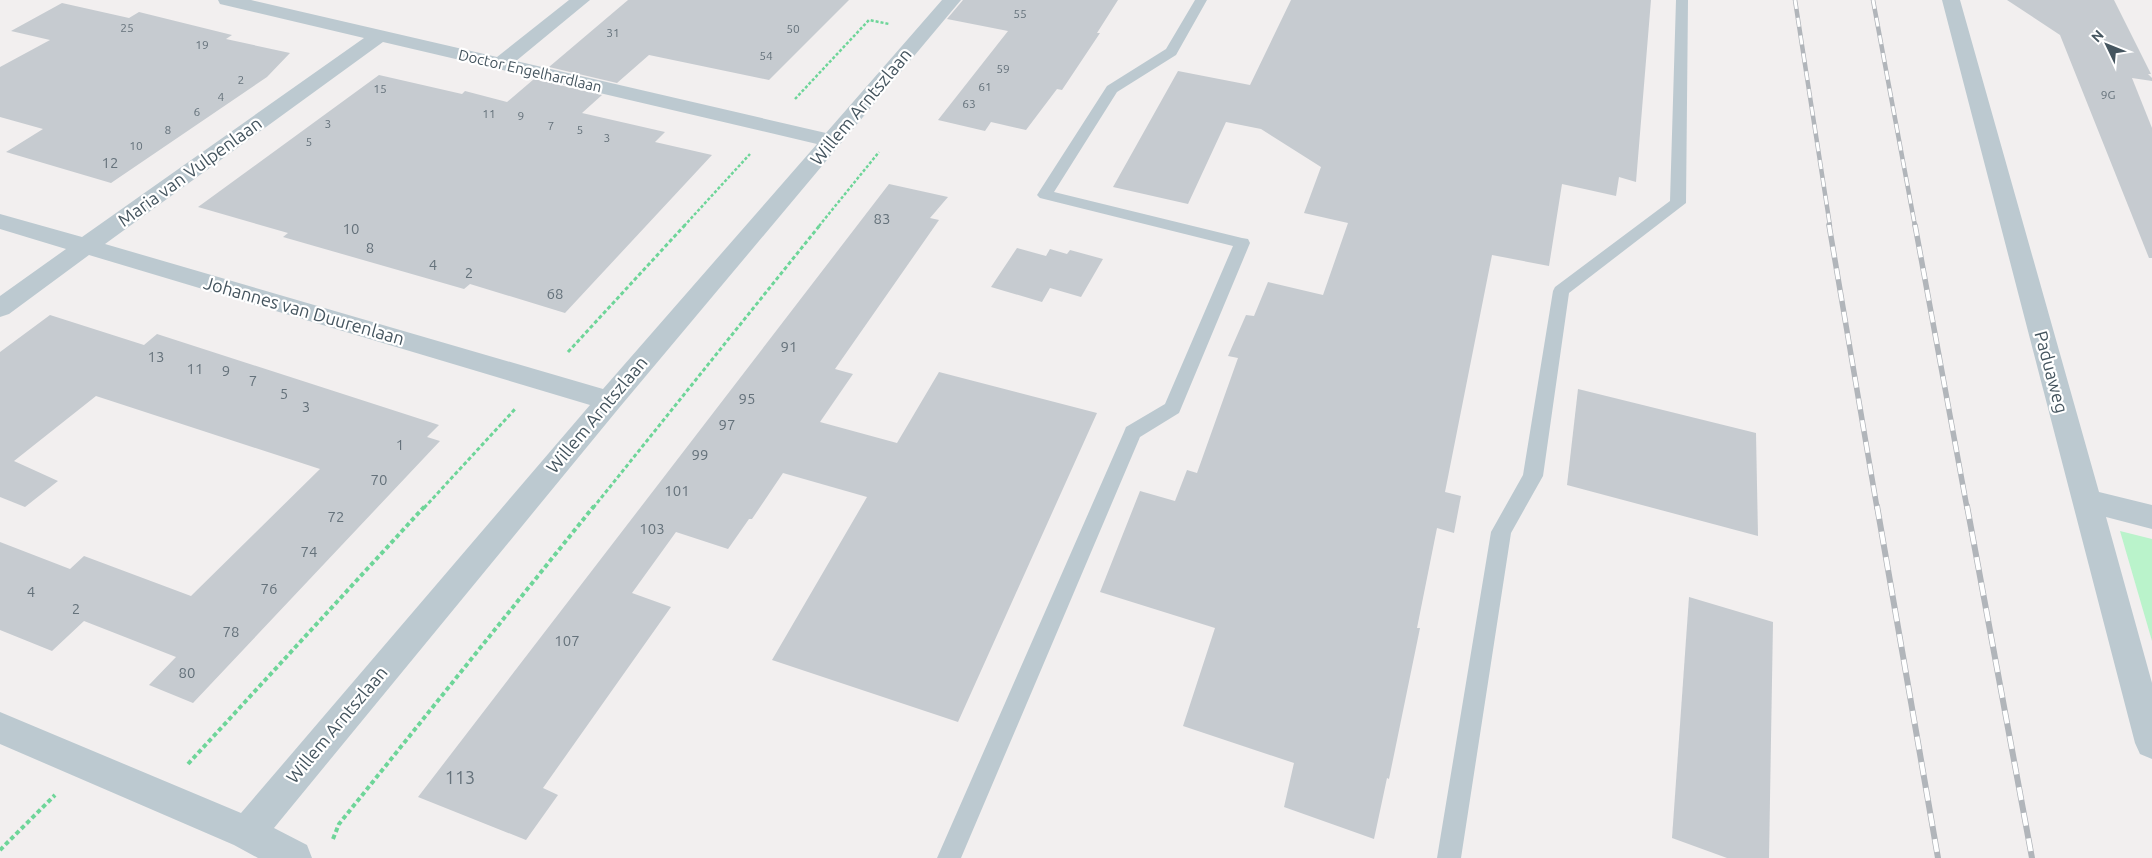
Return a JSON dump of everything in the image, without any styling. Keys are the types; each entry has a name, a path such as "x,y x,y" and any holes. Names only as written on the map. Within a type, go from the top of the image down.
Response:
{"street":[{"name":"Doctor Engelhardlaan","path":"227,0 832,141"},
{"path":"500,64 581,0"},
{"name":"Willem Arntszlaan","path":"247,833 609,401 952,0"},
{"name":"Paduaweg","path":"1951,0 2152,744"},
{"name":"Maria van Vulpenlaan","path":"0,308 380,36"},
{"name":"Johannes van Duurenlaan","path":"0,221 609,401"},
{"path":"2086,501 2152,517"},
{"path":"0,728 247,833 294,858"}],"lane":[{"path":"949,858 1133,432 1172,408 1242,243 1045,195 1112,90 1171,52 1202,0"},
{"path":"1449,858 1501,532 1533,476 1561,290 1678,203 1682,0"}],"path":[{"path":"332,841 340,824 879,152"},
{"path":"0,850 85,765"}],"green space":[{"path":"2120,531 2152,539 2152,641"}],"building":[{"path":"628,0 849,0 769,80 649,55 617,83 549,67"},
{"path":"963,0 1118,0 1097,33 1100,33 1062,90 1057,89 1026,130 991,122 985,131 938,120 1008,31 947,19"},
{"path":"1291,0 1651,0 1636,182 1619,177 1616,196 1562,184 1549,266 1492,255 1445,492 1461,496 1454,533 1437,528 1417,628 1420,628 1389,779 1387,778 1374,839 1284,807 1294,763 1183,726 1215,628 1100,592 1140,491 1175,501 1187,470 1197,473 1238,358 1228,356 1246,315 1254,316 1268,282 1323,295 1348,223 1304,213 1321,167 1261,129 1226,122 1188,204 1113,187 1178,71 1250,85"},
{"path":"2007,0 2114,0 2151,74 2148,74 2152,78 2152,81 2132,78 2152,128 2152,258 2149,258 2060,35"},
{"path":"62,3 129,18 139,12 232,35 226,39 290,53 267,77 111,183 6,152 43,129 0,117 0,67 50,40 11,31"},
{"path":"379,75 462,94 465,91 507,102 534,79 602,95 582,113 665,132 655,142 712,155 565,313 470,284 464,289 283,237 288,233 198,207"},
{"path":"889,184 948,197 930,218 939,220 835,369 853,374 820,422 897,443 939,372 1097,413 958,722 772,660 867,497 783,473 752,519 749,519 728,549 676,532 632,593 671,607 543,788 558,795 526,840 418,797"},
{"path":"1017,248 1046,256 1050,249 1067,254 1070,250 1103,259 1081,297 1050,288 1042,302 991,287"},
{"path":"50,315 144,345 157,334 439,425 427,437 440,441 193,703 149,685 176,657 84,621 52,651 0,630 0,542 70,569 84,556 191,596 320,469 96,396 14,461 58,481 25,507 0,497 0,352"},
{"path":"1578,389 1756,433 1758,536 1567,485"},
{"path":"1689,597 1773,622 1769,858 1727,858 1672,838"}],"railway":[{"path":"1795,0 1830,226"},
{"path":"1873,0 1915,226"},
{"path":"1829,225 1877,508"},
{"path":"1915,225 1967,508"},
{"path":"1877,506 1938,858"},
{"path":"1967,506 2032,858"}]}
